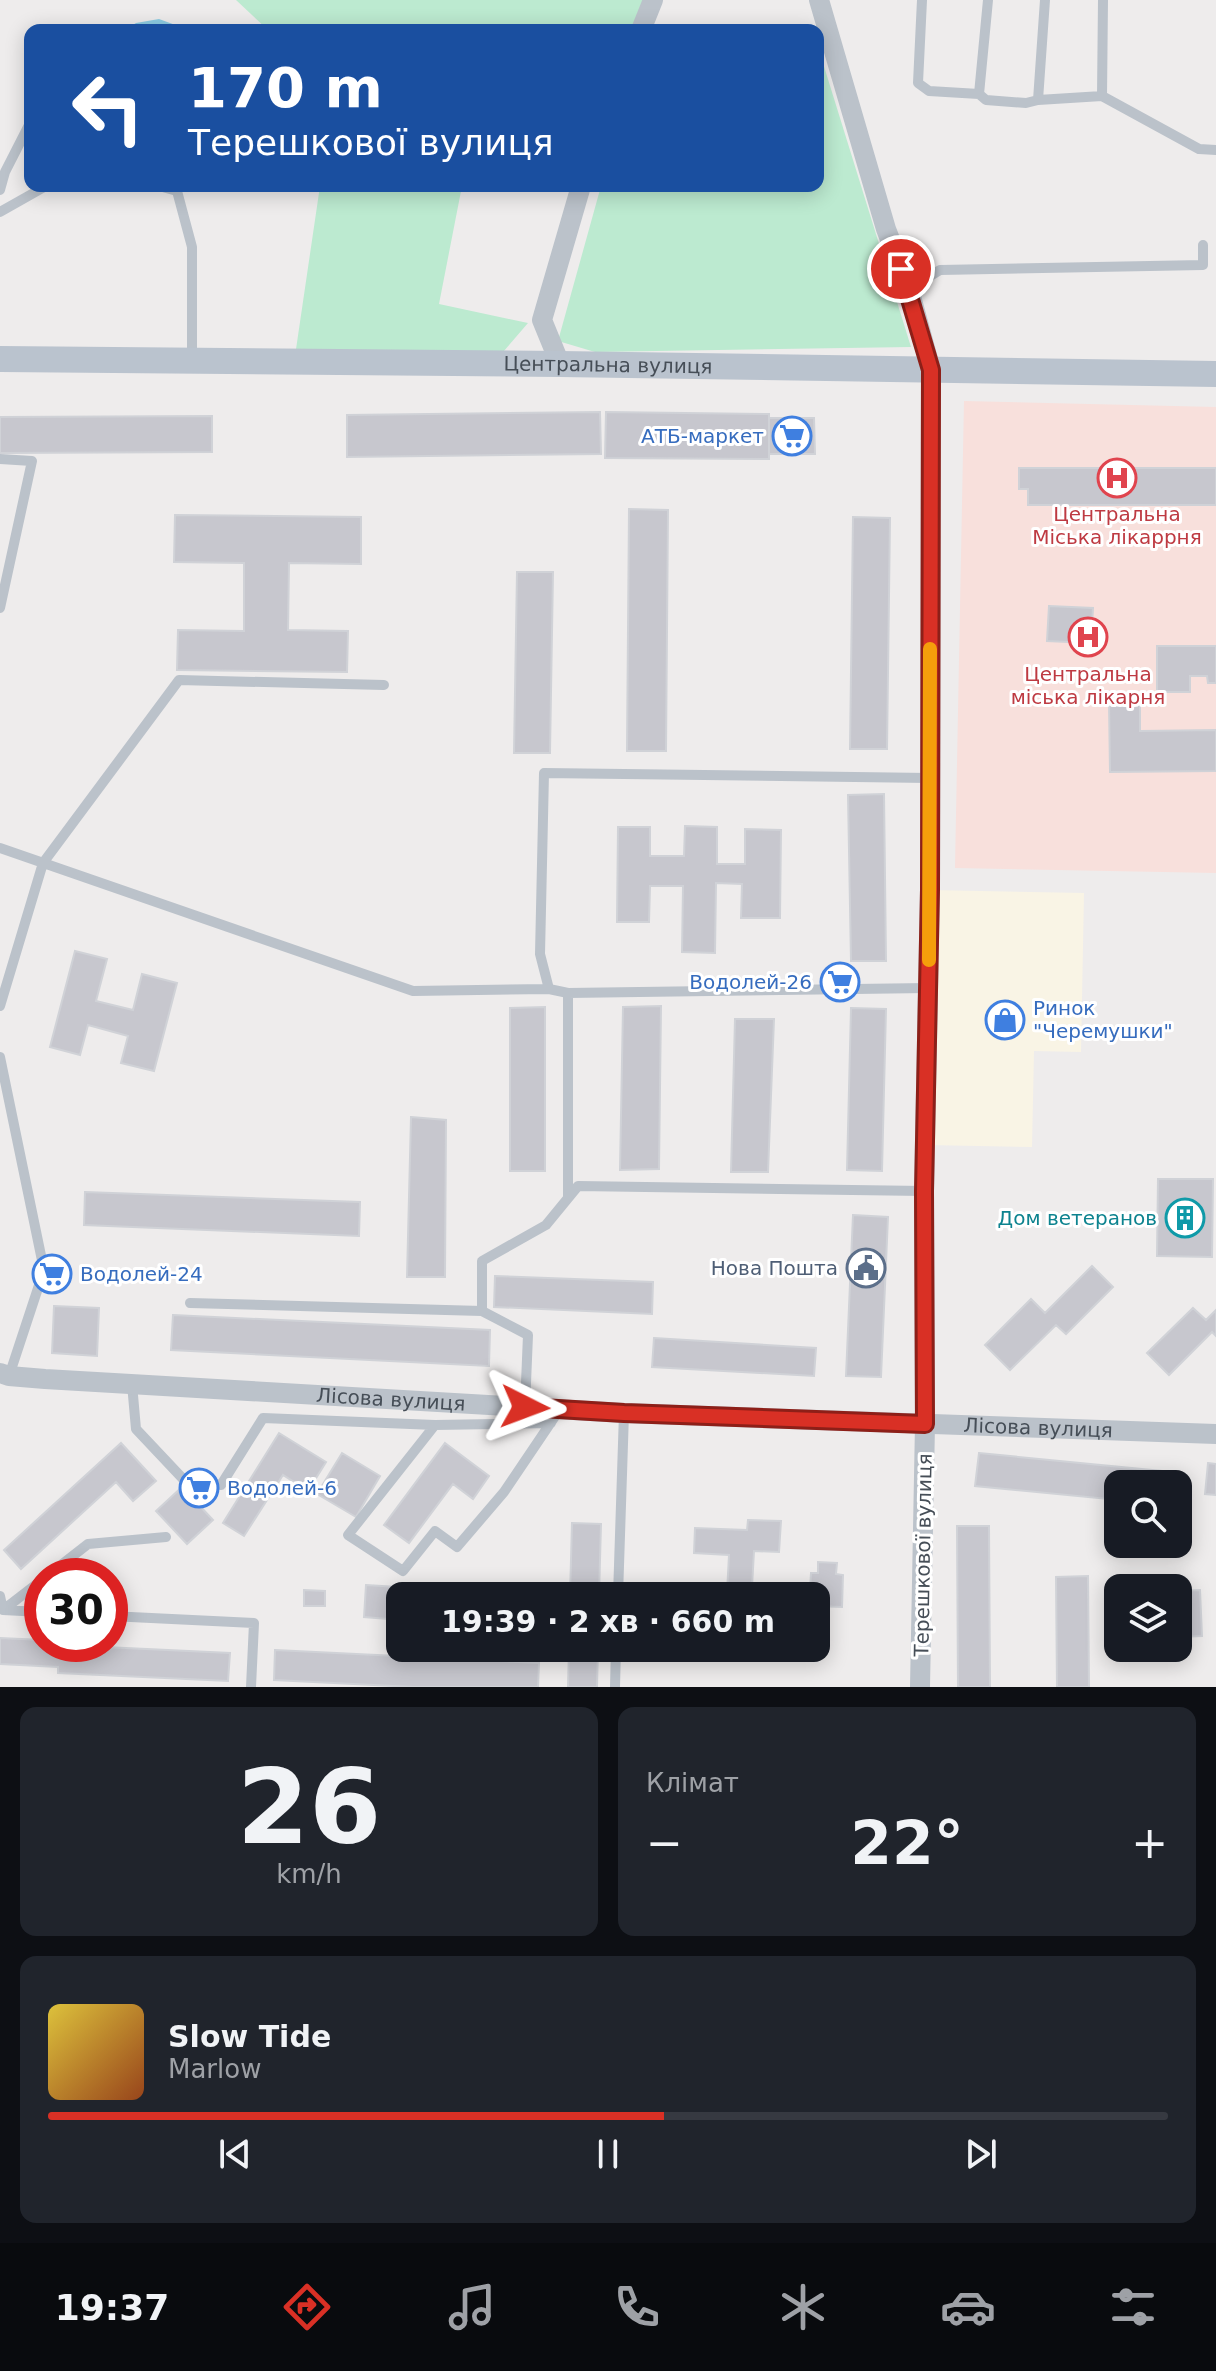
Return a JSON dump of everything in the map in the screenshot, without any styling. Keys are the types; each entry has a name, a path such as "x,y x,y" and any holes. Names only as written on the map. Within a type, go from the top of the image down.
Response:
{"main road":[{"name":"Центральна вулиця","path":"0,359 1216,374"}],"street":[{"path":"643,24 653,0"},
{"name":"Терешкової вулиця","path":"819,0 886,229 909,289 931,370 925,1424 920,1687"},
{"path":"560,364 542,320 579,192"},
{"name":"Лісова вулиця","path":"5,1374 525,1407 556,1416 624,1413 1216,1434"}],"lane":[{"path":"922,0 918,83 929,91 979,94 986,100 1026,103 1102,96 1199,149 1216,150"},
{"path":"979,94 988,0"},
{"path":"1038,100 1045,0"},
{"path":"1102,96 1103,0"},
{"path":"0,190 5,172 24,135"},
{"path":"0,212 35,192"},
{"path":"177,192 192,247 192,361"},
{"path":"909,289 940,270 1203,265 1203,245"},
{"path":"0,459 32,461 0,608"},
{"path":"0,1006 43,863 179,680 384,685"},
{"path":"549,989 540,954 544,773 929,778"},
{"path":"0,848 413,991 549,989 568,993 928,988"},
{"path":"568,993 568,1198"},
{"path":"0,1057 44,1270 5,1374"},
{"path":"482,1311 482,1261 546,1225 578,1186 924,1191"},
{"path":"190,1303 482,1311 528,1335 525,1407"},
{"path":"132,1384 136,1429 185,1481 221,1485 263,1418 435,1425 556,1416"},
{"path":"618,1582 624,1413"},
{"path":"435,1425 348,1535 403,1571 435,1531 457,1547 504,1492 556,1416"},
{"path":"70,1558 88,1544 166,1537"},
{"path":"3,1610 24,1594"},
{"path":"0,1596 3,1610"},
{"path":"3,1610 24,1611"},
{"path":"128,1617 254,1623 251,1687"},
{"path":"615,1687 616,1662"}],"shaded area":[{"name":"Центральна міська лікарня","path":"964,401 1216,407 1216,873 955,868"},
{"name":"Ринок \"Черемушки\"","path":"930,890 1084,893 1081,1052 1034,1051 1032,1147 925,1145"}],"green space":[{"path":"236,0 653,0 643,24 262,24"},
{"path":"824,66 911,347 595,352 558,341 599,192 824,192"},
{"path":"319,192 461,192 439,304 528,323 497,359 295,356"}],"water":[{"path":"159,19 173,24 134,24"}],"building":[{"path":"600,412 601,454 347,457 347,415"},
{"path":"606,412 769,414 769,459 605,458"},
{"path":"212,416 212,452 0,453 0,417"},
{"name":"АТБ-маркет","path":"769,418 814,418 815,454 769,454"},
{"name":"Центральна Міська лікаррня","path":"1019,468 1216,468 1216,505 1028,505 1028,489 1019,489"},
{"path":"629,509 668,510 666,751 627,751"},
{"path":"175,515 361,517 361,564 289,563 288,630 348,631 347,672 177,670 178,630 244,631 244,563 174,562"},
{"path":"853,517 890,518 887,749 850,749"},
{"path":"517,572 553,572 550,753 514,753"},
{"path":"1049,606 1093,608 1091,643 1047,641"},
{"path":"1157,646 1216,646 1216,683 1208,683 1207,676 1190,676 1190,692 1157,692"},
{"path":"1109,702 1140,702 1140,731 1216,730 1216,771 1110,772"},
{"path":"884,794 886,961 851,961 848,795"},
{"path":"685,826 717,827 717,864 745,864 745,829 781,830 780,918 741,918 742,884 716,883 715,953 682,952 683,886 650,886 649,922 617,922 618,827 650,827 650,856 684,856"},
{"path":"75,951 107,959 96,1001 133,1010 142,974 177,983 154,1071 121,1063 128,1036 88,1025 80,1055 50,1047"},
{"path":"661,1006 659,1169 620,1170 623,1007"},
{"path":"545,1007 545,1171 510,1171 510,1008"},
{"path":"851,1008 886,1009 882,1171 847,1170"},
{"path":"735,1019 774,1019 768,1172 731,1172"},
{"path":"411,1117 446,1120 445,1277 407,1277"},
{"name":"Дом ветеранов","path":"1158,1179 1213,1179 1212,1257 1157,1256"},
{"path":"85,1192 360,1202 359,1236 84,1225"},
{"path":"853,1215 888,1217 881,1377 846,1376"},
{"path":"1092,1266 1113,1287 1066,1334 1056,1325 1010,1370 985,1345 1031,1299 1045,1313"},
{"path":"495,1276 653,1282 652,1314 494,1307"},
{"path":"54,1306 99,1308 97,1356 52,1353"},
{"path":"1193,1308 1206,1320 1216,1310 1216,1336 1212,1332 1169,1375 1147,1353"},
{"path":"173,1315 490,1330 489,1366 171,1350"},
{"path":"654,1338 816,1348 814,1376 652,1367"},
{"path":"279,1433 326,1462 308,1491 283,1475 244,1536 223,1523"},
{"path":"121,1443 156,1481 133,1501 116,1482 33,1558 24,1558 21,1569 4,1550"},
{"path":"445,1443 489,1476 473,1499 453,1484 409,1543 384,1525"},
{"path":"342,1453 380,1476 356,1517 317,1494"},
{"path":"979,1453 1152,1470 1104,1470 1104,1499 975,1486"},
{"path":"1208,1463 1216,1464 1216,1495 1205,1494"},
{"path":"182,1487 213,1520 187,1544 156,1511"},
{"path":"748,1520 781,1521 779,1552 754,1551 752,1582 728,1582 729,1555 694,1553 695,1528 747,1530"},
{"path":"572,1523 601,1524 599,1582 570,1582"},
{"path":"957,1526 989,1526 990,1687 958,1687"},
{"path":"818,1562 837,1563 836,1574 843,1575 842,1607 830,1607 830,1582 810,1582 811,1573 818,1573"},
{"path":"1088,1576 1089,1687 1057,1687 1056,1577"},
{"path":"366,1585 386,1586 386,1619 364,1617"},
{"path":"304,1590 325,1591 325,1606 304,1606"},
{"path":"1192,1590 1200,1590 1202,1636 1192,1636"},
{"path":"0,1638 24,1639 24,1662 128,1662 128,1648 230,1653 228,1681 58,1673 58,1667 0,1664"},
{"path":"275,1650 386,1655 386,1662 539,1663 538,1687 413,1687 274,1680"},
{"path":"569,1662 598,1662 597,1687 568,1687"}],"slow traffic":[{"path":"929,960 930,649"}],"place":[{"name":"АТБ-маркет","path":"792,436"},
{"name":"Центральна Міська лікаррня","path":"1117,478"},
{"name":"Центральна міська лікарня","path":"1088,637"},
{"name":"Водолей-26","path":"840,982"},
{"name":"Ринок \"Черемушки\"","path":"1005,1020"},
{"name":"Дом ветеранов","path":"1185,1218"},
{"name":"Нова Пошта","path":"866,1268"},
{"name":"Водолей-24","path":"52,1274"},
{"name":"Водолей-6","path":"199,1488"}],"route":[{"path":"525,1407 925,1424 931,370 901,269"}]}
